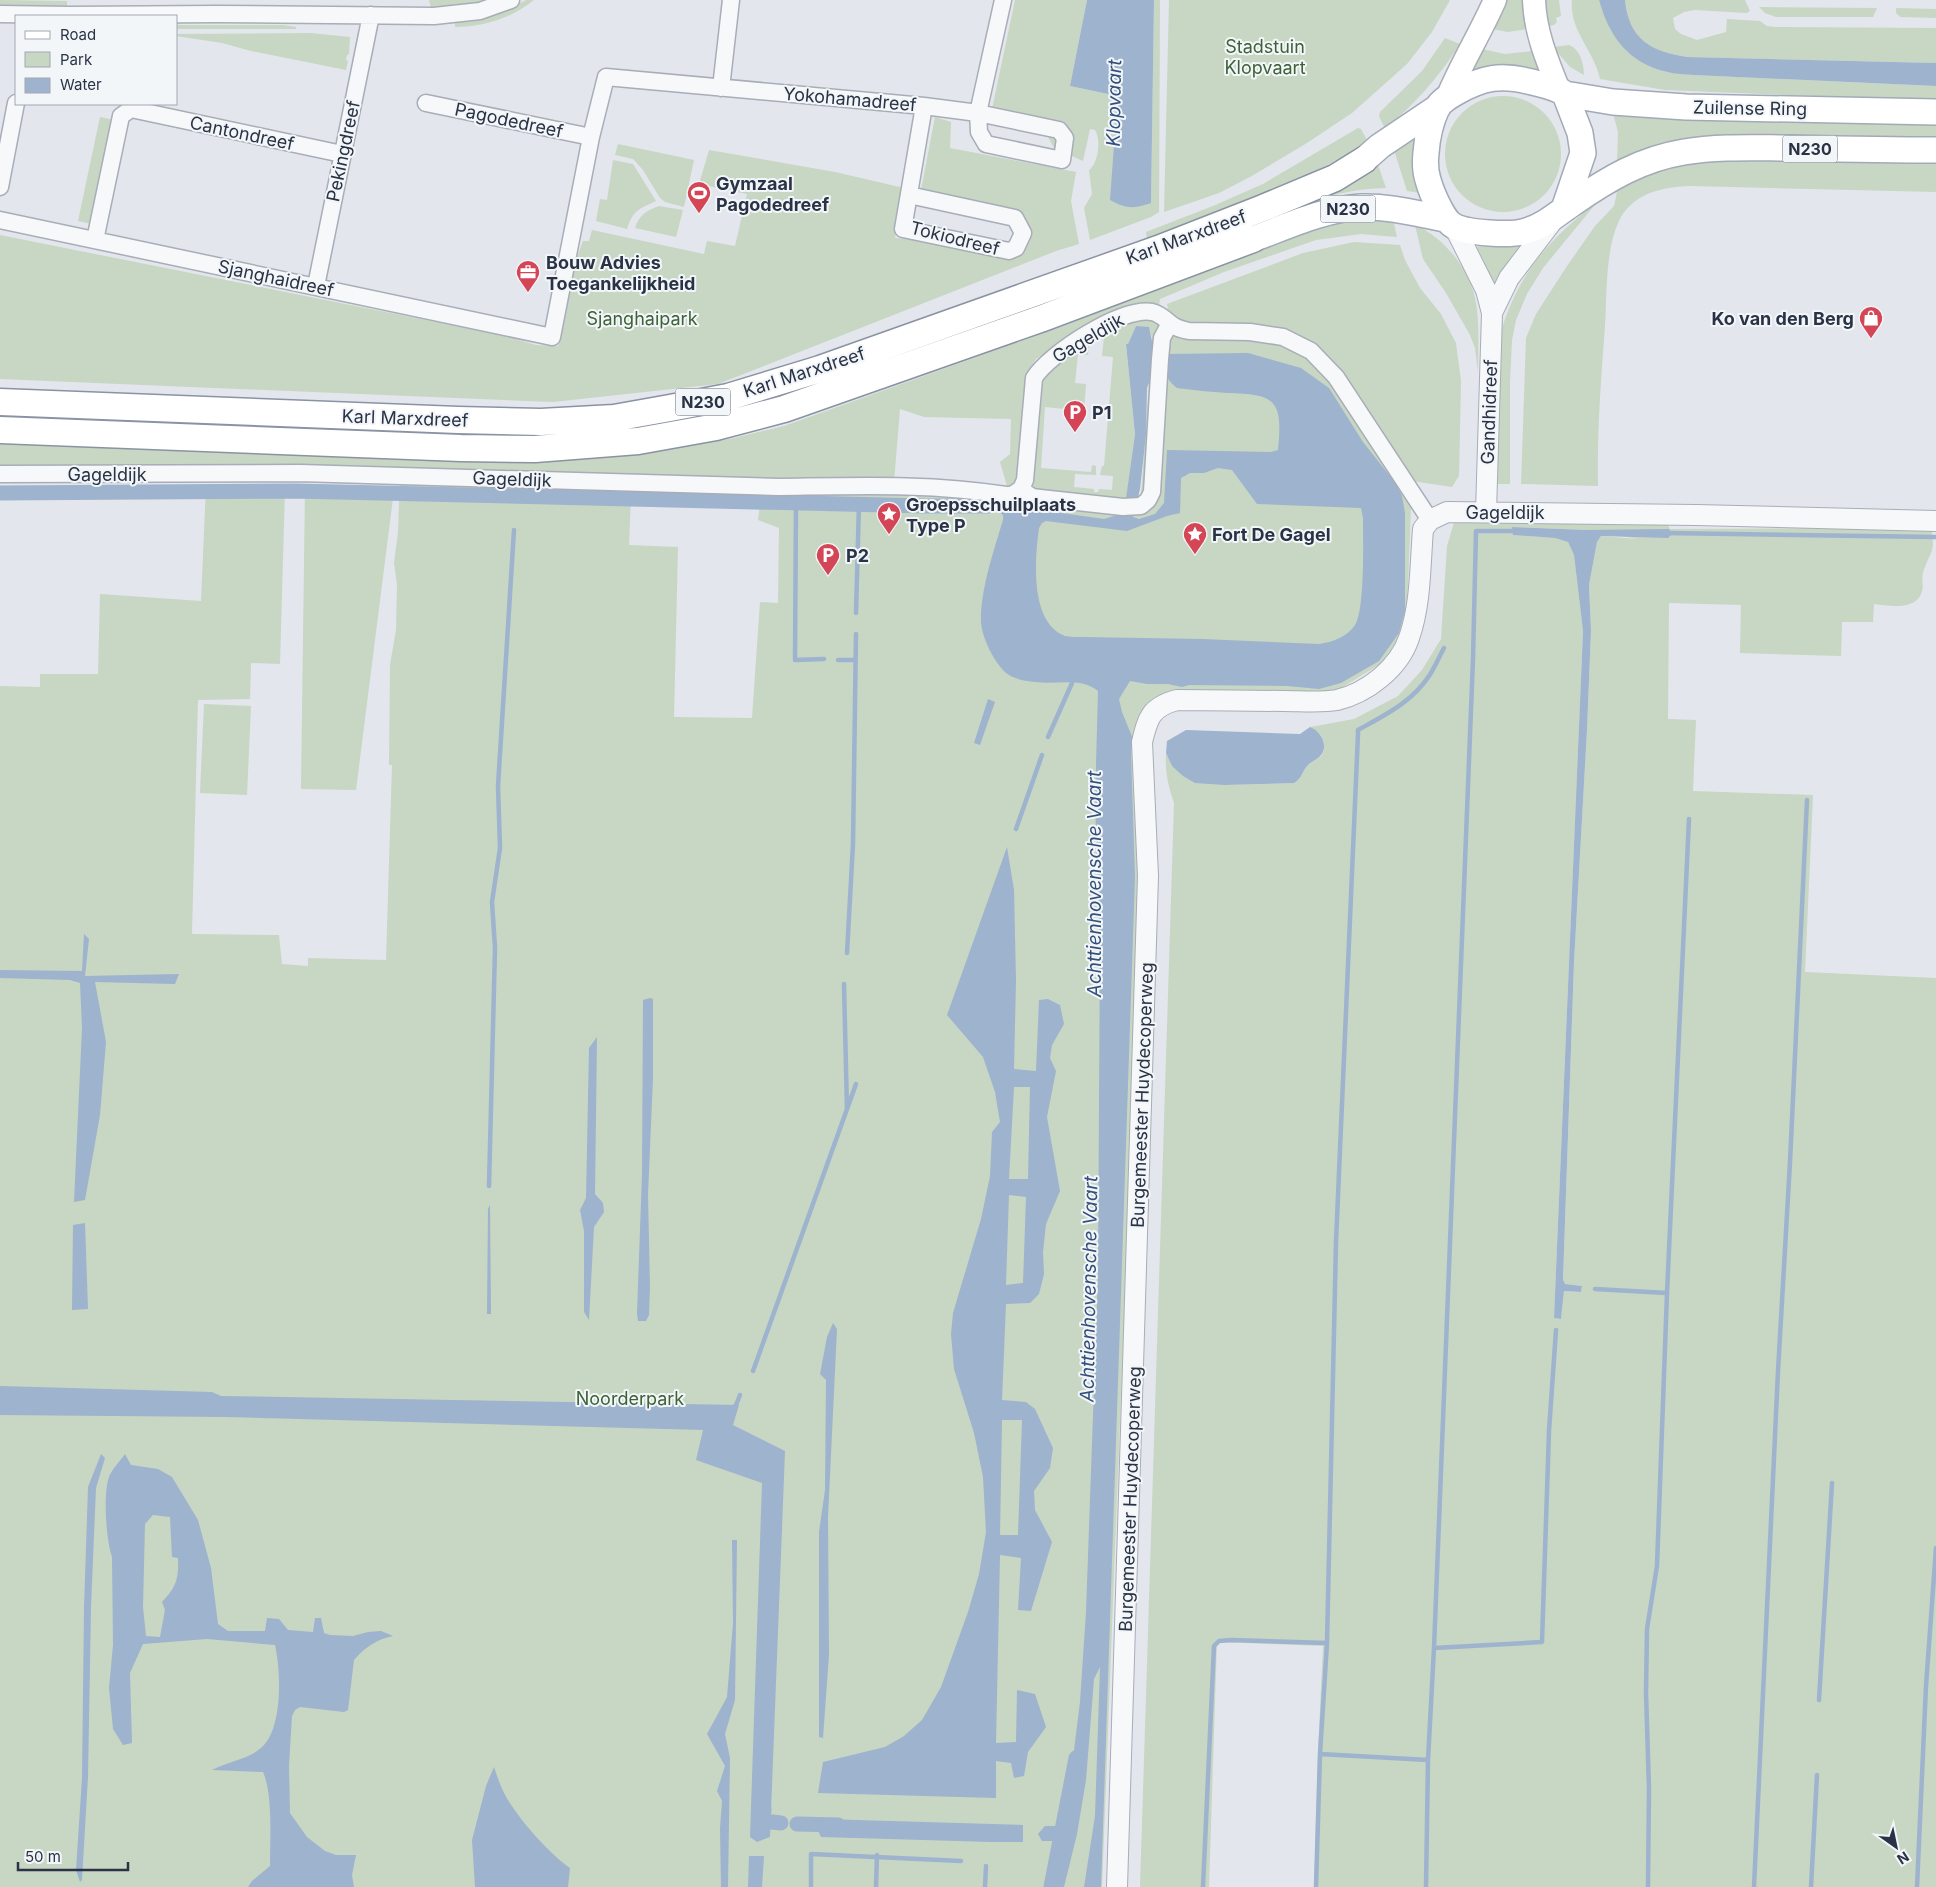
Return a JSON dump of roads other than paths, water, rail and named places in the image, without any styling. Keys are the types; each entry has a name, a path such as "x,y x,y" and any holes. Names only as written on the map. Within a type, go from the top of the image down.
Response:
{"highway":[{"name":"Karl Marxdreef","path":"0,402 458,420 541,422 614,418 728,397 820,369 1158,249 1335,178 1364,160"},
{"name":"Karl Marxdreef","path":"0,430 461,448 535,449 638,441 716,427 784,409 1043,318 1254,239"}],"main road":[{"path":"1450,223 1427,179 1425,169 1426,141 1442,102 1478,36 1494,0"},
{"path":"1534,0 1540,38 1580,133 1583,153 1559,213"},
{"name":"N230","path":"1442,102 1470,84 1498,77 1511,77 1562,92"},
{"name":"Zuilense Ring","path":"1562,92 1613,102 1686,107 1936,112"},
{"name":"Karl Marxdreef","path":"1364,160 1380,146 1442,102"},
{"name":"N230","path":"1450,223 1499,234 1515,234 1528,231 1627,169 1653,159 1684,152 1708,149 1762,148 1936,150"},
{"name":"Karl Marxdreef","path":"1254,239 1307,219 1340,210 1361,207 1400,210 1450,223"}],"street":[{"path":"0,14 32,15 133,7 371,15 414,8 443,15 480,11 511,0"},
{"path":"591,137 606,77 721,88 731,0"},
{"path":"978,113 1003,0"},
{"name":"Pekingdreef","path":"316,286 371,15"},
{"name":"Yokohamadreef","path":"721,88 924,106 978,113 1059,130 1065,138 1062,160 986,144 979,132 978,113"},
{"name":"Pagodedreef","path":"426,103 591,137"},
{"path":"0,187 5,133 15,105"},
{"name":"Tokiodreef","path":"910,195 1015,218 1023,233 1016,248 1009,251 903,229 924,106"},
{"name":"Cantondreef","path":"96,240 121,116 131,109 342,154"},
{"name":"Sjanghaidreef","path":"0,220 316,286 552,338 591,137"},
{"name":"Gandhidreef","path":"1492,313 1509,278 1559,213"},
{"name":"Gandhidreef","path":"1450,223 1486,290 1492,313 1486,512"},
{"name":"Gageldijk","path":"0,474 300,473 779,487 850,486 961,489 1012,495 1021,490 1025,480 1032,386 1040,368 1064,349 1110,322 1136,312 1157,313 1174,326 1189,331 1250,332 1283,337 1311,351 1336,377 1430,520 1447,512 1486,512 1696,514 1936,521"},
{"name":"Gageldijk","path":"1021,490 1032,497 1123,507 1141,506 1148,500 1152,492 1162,338 1170,323"},
{"name":"Burgemeester Huydecoperweg","path":"1117,1887 1148,876 1142,742 1147,722 1152,713 1158,707 1168,702 1177,700 1325,702 1353,694 1381,677 1398,660 1409,639 1417,608 1423,530 1430,520"}],"water":[{"path":"1087,0 1154,0 1151,203 1145,205 1130,207 1110,200 1117,104 1113,95 1070,86"},
{"path":"1599,0 1625,0 1627,14 1637,34 1653,47 1674,54 1687,57 1936,63 1936,86 1694,75 1667,72 1641,62 1622,46 1608,25"},
{"path":"1136,326 1149,327 1152,341 1152,375 1147,388 1146,435 1140,489 1133,517 1139,519 1155,514 1164,503 1167,450 1271,452 1278,450 1279,420 1273,403 1266,398 1256,395 1177,388 1167,377 1165,364 1167,354 1248,353 1301,368 1329,388 1363,442 1397,485 1402,496 1405,513 1405,611 1399,633 1379,661 1341,683 1319,689 1287,686 1189,685 1182,687 1130,681 1119,699 1133,739 1131,753 1135,877 1101,1887 1084,1887 1095,1816 1100,1667 1094,1679 1086,1780 1077,1834 1064,1887 1045,1887 1055,1841 1042,1841 1038,1834 1045,1826 1063,1826 1066,1814 1080,1702 1086,1612 1098,1275 1100,938 1095,804 1098,691 1084,684 1031,682 1006,673 997,663 986,642 981,622 981,610 988,571 1003,520 1003,515 996,510 998,504 1104,519 1124,513 1135,434 1126,344 1128,344","holes":["1218,468 1232,470 1257,504 1361,508 1363,518 1362,590 1358,617 1355,625 1348,633 1329,642 1319,644 1203,639 1071,637 1065,636 1053,629 1045,617 1037,588 1036,556 1039,528 1042,523 1046,521 1127,531 1180,513 1181,478 1190,473 1204,473"]},
{"path":"1512,527 1587,530 1669,529 1672,534 1668,538 1601,536 1597,542 1589,585 1591,630 1574,962 1563,1280 1565,1284 1582,1286 1581,1292 1564,1291 1561,1319 1554,1318 1583,631 1574,555 1568,542 1555,538 1513,535"},
{"path":"988,699 995,702 980,745 974,743"},
{"path":"1310,727 1320,735 1324,743 1323,751 1319,757 1308,765 1294,783 1225,785 1195,783 1183,776 1172,766 1166,753 1167,741 1186,730 1300,734"},
{"path":"1007,847 1014,890 1016,980 1014,1069 1036,1071 1039,1000 1048,999 1060,1005 1064,1024 1052,1045 1050,1058 1056,1071 1047,1117 1060,1191 1046,1224 1043,1252 1044,1274 1039,1294 1030,1303 1006,1304 1002,1400 1026,1402 1035,1409 1053,1448 1050,1468 1034,1491 1035,1510 1052,1542 1031,1611 1018,1610 1021,1558 1000,1555 996,1743 1016,1742 1017,1690 1035,1694 1046,1727 1028,1752 1024,1776 1014,1778 1011,1763 996,1761 996,1798 818,1793 823,1762 885,1747 904,1736 922,1720 941,1687 968,1612 979,1574 986,1532 983,1477 974,1433 954,1369 951,1334 953,1313 981,1219 990,1176 992,1132 1000,1122 995,1092 983,1057 947,1015","holes":["1014,1087 1030,1087 1028,1179 1009,1179","1009,1195 1026,1197 1023,1283 1006,1285","1002,1420 1022,1420 1018,1535 1000,1535"]},
{"path":"84,934 89,939 85,976 179,974 175,984 95,982 106,1042 100,1115 85,1200 74,1202 82,1028 80,983 70,980 0,978 0,970 82,971"},
{"path":"653,999 653,1078 648,1195 649,1315 646,1321 638,1321 642,1174 643,1000"},
{"path":"597,1037 595,1194 603,1203 604,1212 594,1227 589,1320 584,1312 584,1231 580,1210 586,1198 589,1048"},
{"path":"490,1205 491,1314 487,1314 488,1209"},
{"path":"85,1223 88,1309 72,1310 73,1225"},
{"path":"833,1323 837,1329 828,1517 829,1655 823,1738 819,1737 819,1532 825,1490 826,1380 820,1374 827,1337"},
{"path":"0,1386 212,1392 221,1396 739,1405 733,1425 785,1451 770,1837 757,1842 750,1837 762,1483 696,1460 703,1430 226,1417 0,1415"},
{"path":"101,1454 105,1458 96,1488 91,1607 88,1777 82,1880 80,1882 76,1870 82,1778 84,1608 88,1487"},
{"path":"125,1454 131,1465 158,1469 172,1477 198,1520 211,1568 218,1624 228,1631 265,1631 267,1618 279,1619 288,1630 313,1632 315,1618 321,1618 324,1633 330,1635 353,1636 381,1631 393,1636 371,1645 354,1660 348,1710 344,1712 300,1707 295,1710 292,1716 289,1766 290,1813 307,1837 325,1851 336,1855 356,1855 352,1875 354,1887 248,1887 252,1881 270,1866 270,1818 266,1781 263,1772 212,1770 251,1755 262,1747 269,1738 274,1727 279,1699 275,1645 207,1639 143,1644 130,1673 132,1743 123,1745 113,1729 109,1688 113,1645 112,1557 107,1529 106,1494 110,1474","holes":["153,1515 170,1517 172,1557 178,1558 176,1582 171,1592 162,1602 165,1610 160,1637 146,1636 143,1607 145,1524"]},
{"path":"732,1540 737,1540 735,1700 725,1734 730,1758 728,1887 721,1887 720,1828 722,1801 717,1791 725,1766 707,1734 727,1697 733,1623"},
{"path":"494,1767 504,1793 516,1812 533,1834 570,1868 568,1887 475,1887 472,1840 486,1786"},
{"path":"822,1819 1023,1825 1023,1842 821,1837 817,1828"},
{"path":"749,1856 764,1856 762,1887 748,1887"}],"waterway":[{"path":"0,493 295,491 989,506"},
{"path":"796,503 795,660 824,659"},
{"path":"856,613 859,504"},
{"path":"489,1186 495,948 492,902 500,848 498,786 514,530"},
{"path":"1426,1887 1428,1760 1473,659 1476,531 1516,531"},
{"path":"1665,533 1936,537"},
{"path":"847,953 853,844 856,634"},
{"path":"1316,1887 1320,1754 1327,1643 1336,1242 1358,730 1397,707 1415,693 1429,676 1444,648"},
{"path":"838,660 855,660"},
{"path":"1048,737 1072,683 1072,677"},
{"path":"1016,829 1042,755"},
{"path":"1754,1887 1807,800"},
{"path":"1648,1887 1647,1629 1657,1566 1667,1293 1689,819"},
{"path":"844,984 847,1109"},
{"path":"753,1371 856,1084"},
{"path":"1595,1289 1667,1293"},
{"path":"1434,1648 1542,1642 1549,1431 1556,1330"},
{"path":"732,1409 740,1395"},
{"path":"1819,1700 1832,1483"},
{"path":"1917,1887 1926,1686 1936,1548"},
{"path":"1203,1887 1214,1646 1219,1641 1231,1640 1327,1643"},
{"path":"1320,1754 1428,1760"},
{"name":"Achttienhovensche Vaart","path":"1051,1887 1076,1758"},
{"path":"1811,1887 1817,1775"},
{"path":"764,1809 763,1821 781,1823"},
{"path":"797,1824 838,1825"},
{"path":"811,1887 811,1854 961,1861"},
{"path":"876,1887 877,1855"},
{"path":"985,1887 986,1866"}],"place":[{"name":"Gymzaal Pagodedreef","path":"699,214"},
{"name":"Bouw Advies Toegankelijkheid","path":"528,293"},
{"name":"Ko van den Berg","path":"1871,339"},
{"name":"P1","path":"1075,433"},
{"name":"Groepsschuilplaats Type P","path":"889,535"},
{"name":"Fort De Gagel","path":"1195,555"},
{"name":"P2","path":"828,576"}],"park label":[{"name":"Stadstuin Klopvaart","path":"1265,56"},
{"name":"Sjanghaipark","path":"642,318"},
{"name":"Noorderpark","path":"630,1398"}],"water label":[{"name":"Klopvaart","path":"1114,103"}]}
